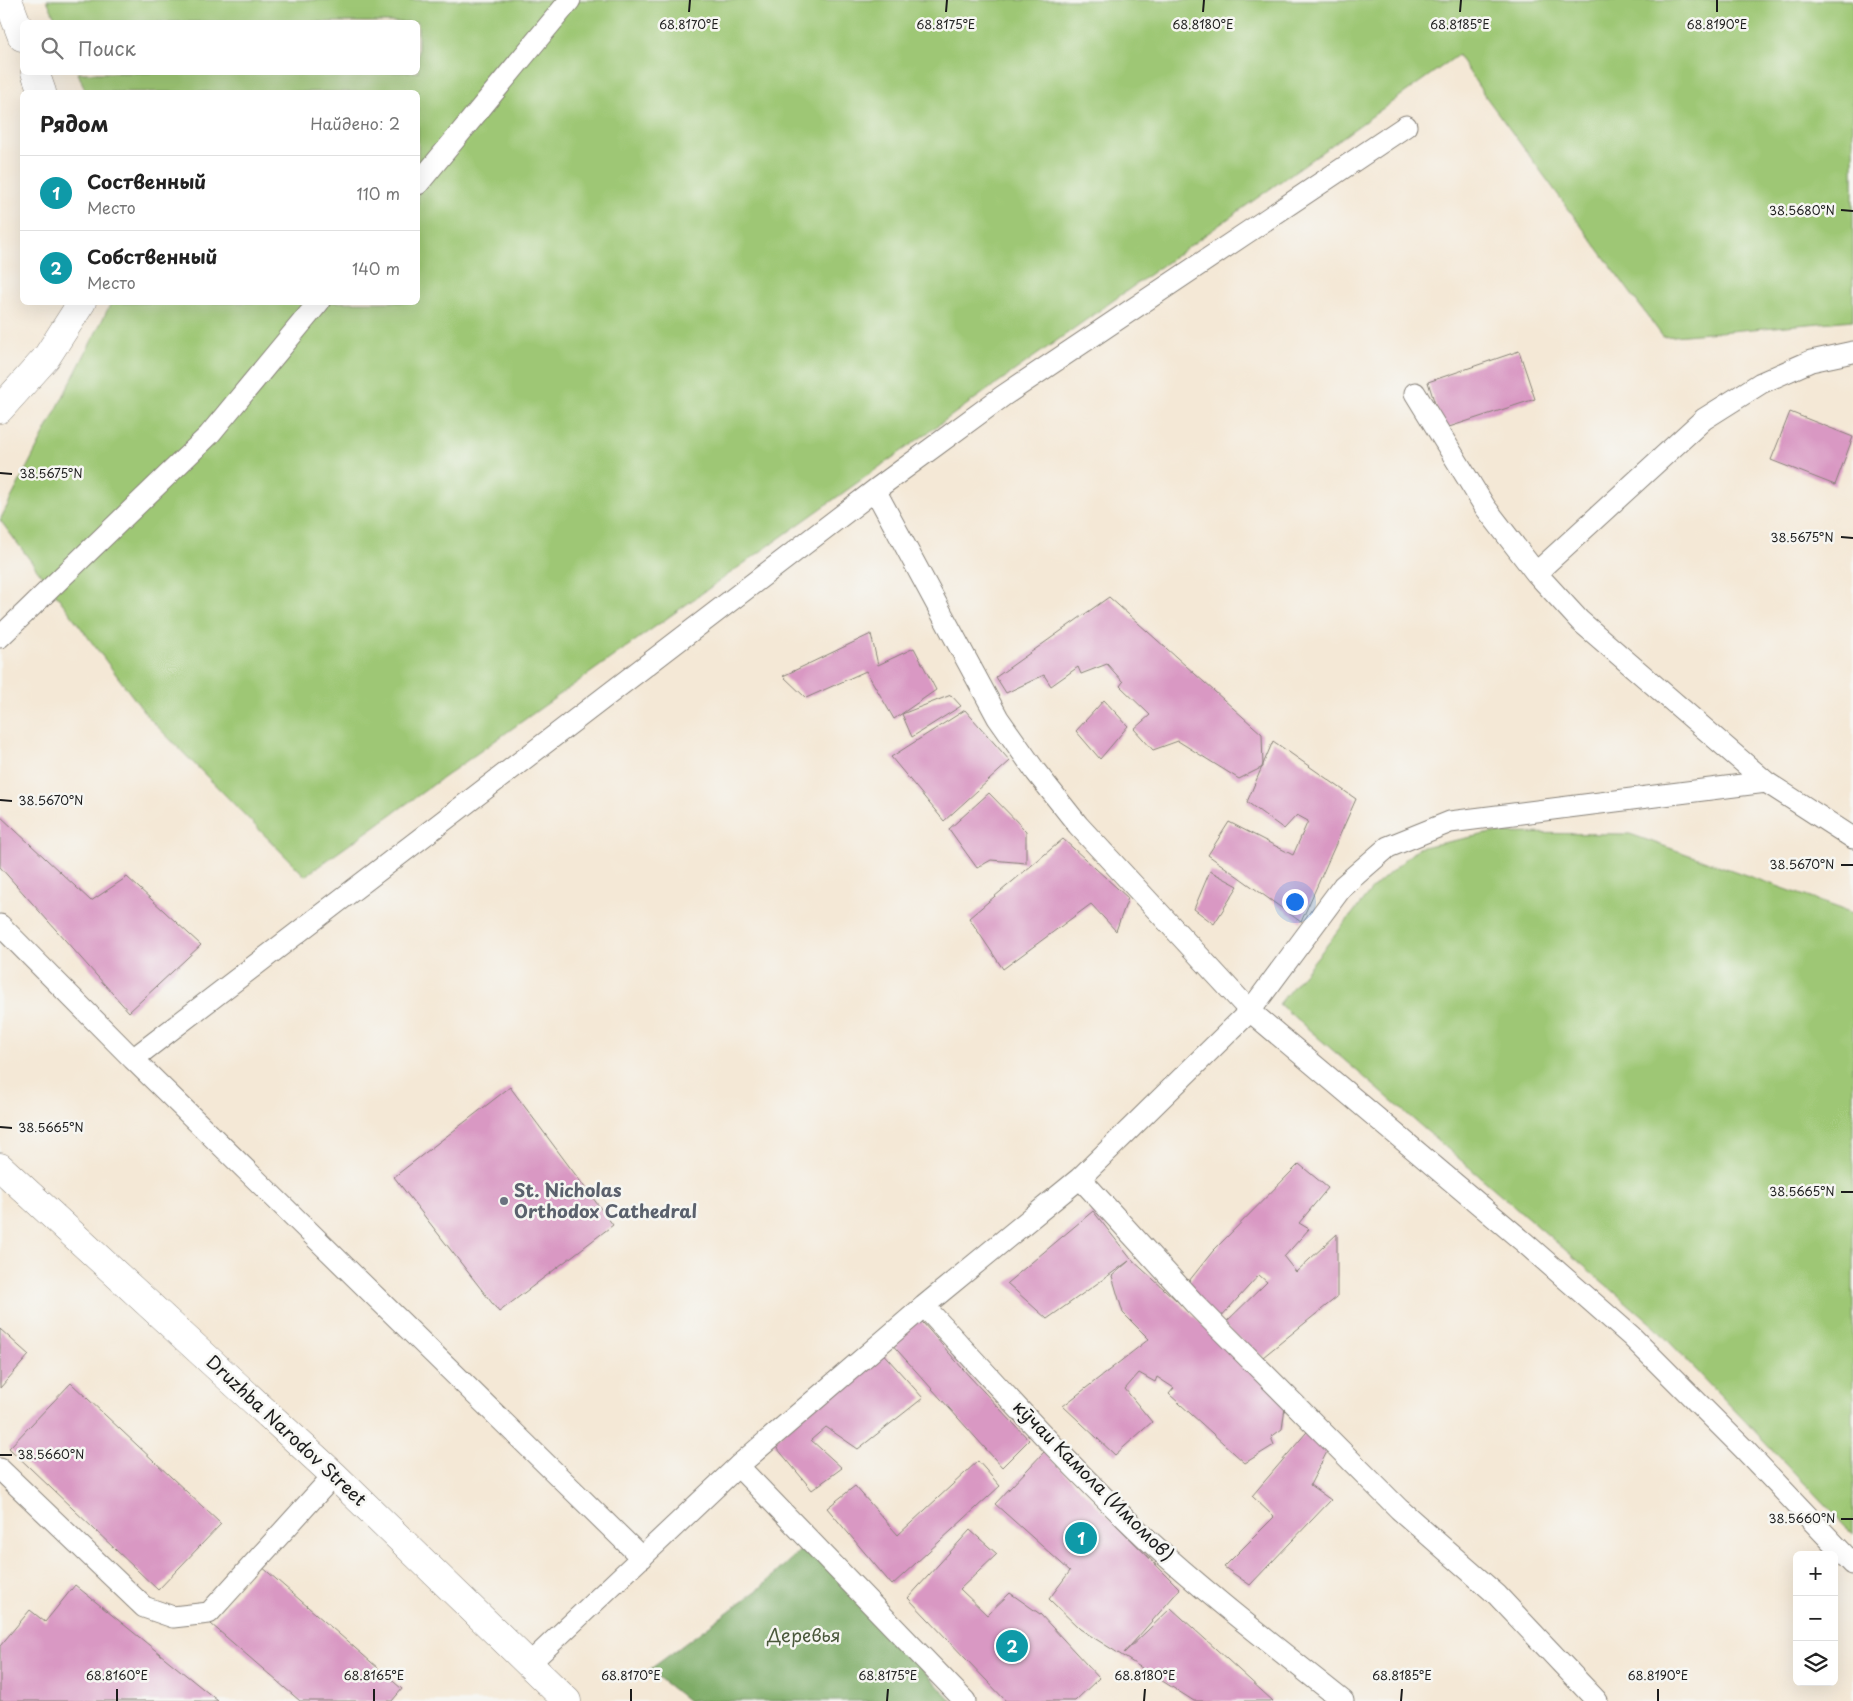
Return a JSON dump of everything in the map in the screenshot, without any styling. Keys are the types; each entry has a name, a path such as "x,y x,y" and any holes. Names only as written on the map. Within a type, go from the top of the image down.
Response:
{"main road":[{"path":"8,0 20,31"},
{"path":"36,75 41,90"},
{"path":"0,409 46,358 80,305"},
{"name":"Druzhba Narodov Street","path":"0,1167 334,1475 567,1701"}],"lane":[{"path":"420,182 570,0"},
{"path":"133,1059 875,490 1003,396 1406,126"},
{"path":"0,637 209,435 317,305"},
{"path":"1536,573 1704,419 1760,383 1811,361 1853,352"},
{"path":"1415,393 1486,507 1536,573 1580,621 1766,782 1853,838"},
{"path":"875,490 998,718 1036,772 1078,825 1250,1012 1524,1243 1631,1336 1743,1448 1853,1564"},
{"path":"529,1664 738,1466 924,1306 1080,1178 1250,1012 1343,886 1388,847 1450,822 1766,782"},
{"path":"0,925 133,1059 642,1558"},
{"path":"1080,1178 1195,1304 1399,1509 1497,1595 1597,1701"},
{"name":"кӯчаи Камола (Имомов)","path":"924,1306 1072,1466 1148,1540 1239,1618 1343,1701"},
{"path":"738,1466 965,1701"},
{"path":"0,1469 144,1607 173,1617 209,1613 334,1475"}],"green space":[{"path":"47,0 1853,0 1853,320 1663,337 1483,93 1458,55 305,876 148,717 0,520 110,305 420,305 420,90 85,90 79,75 420,75 420,20 56,20"},
{"path":"1491,833 1630,834 1853,913 1853,1534 1655,1327 1279,1004 1374,887 1418,848"},
{"name":"Деревья","path":"807,1544 952,1701 688,1701 649,1670 759,1589"}],"building":[{"path":"1519,351 1535,399 1443,429 1428,382"},
{"path":"1790,412 1853,437 1835,485 1771,460"},
{"path":"1109,597 1262,734 1263,767 1239,779 1178,741 1153,750 1134,729 1150,715 1120,686 1123,682 1107,664 1081,674 1078,667 1051,686 1044,675 1006,693 996,677"},
{"path":"871,634 878,665 914,648 936,690 894,719 866,671 806,698 783,676"},
{"path":"951,695 961,706 912,737 902,714"},
{"path":"1104,700 1128,726 1100,759 1076,731"},
{"path":"965,710 1010,761 944,821 891,757"},
{"path":"1273,741 1356,799 1301,922 1208,855 1229,822 1293,855 1308,821 1297,815 1284,829 1247,802"},
{"path":"989,793 1026,831 1026,863 991,860 977,868 949,829"},
{"path":"0,816 91,901 127,877 201,945 129,1012 0,867"},
{"path":"1063,839 1128,898 1116,931 1091,904 1003,969 969,918"},
{"path":"1210,871 1238,886 1214,924 1194,909"},
{"name":"St. Nicholas Orthodox Cathedral","path":"510,1087 613,1225 499,1312 394,1177"},
{"path":"1299,1164 1328,1188 1299,1223 1309,1229 1284,1257 1296,1272 1337,1234 1337,1297 1263,1357 1223,1325 1267,1282 1259,1275 1218,1320 1185,1286 1213,1251"},
{"path":"1093,1211 1131,1259 1286,1400 1282,1429 1271,1437 1274,1445 1245,1463 1169,1394 1174,1388 1157,1377 1155,1382 1139,1373 1125,1389 1152,1422 1115,1455 1063,1406 1149,1339 1123,1313 1112,1276 1129,1261 1047,1319 1007,1283"},
{"path":"917,1316 969,1376 1029,1440 1002,1467 889,1341"},
{"path":"0,1329 29,1355 0,1388"},
{"path":"879,1349 923,1398 858,1449 826,1427 811,1440 842,1468 812,1490 772,1442"},
{"path":"71,1383 221,1524 158,1590 9,1448"},
{"path":"1312,1426 1333,1440 1310,1485 1331,1500 1250,1585 1224,1567 1274,1517 1252,1496"},
{"path":"1044,1452 1180,1589 1124,1653 1171,1608 1273,1701 1194,1701 1080,1629 1049,1599 1070,1571 995,1504"},
{"path":"978,1461 1000,1486 892,1585 827,1508 855,1486 898,1535"},
{"path":"970,1530 997,1554 960,1589 987,1615 1010,1593 1040,1614 1099,1678 1075,1701 1006,1701 908,1598"},
{"path":"261,1566 402,1689 392,1701 300,1701 211,1624"},
{"path":"75,1585 218,1701 0,1701 0,1646 30,1610 45,1622"}],"place":[{"name":"St. Nicholas Orthodox Cathedral","path":"504,1201"},
{"name":"Соственный","path":"1081,1538"},
{"name":"Собственный","path":"1012,1646"}]}
